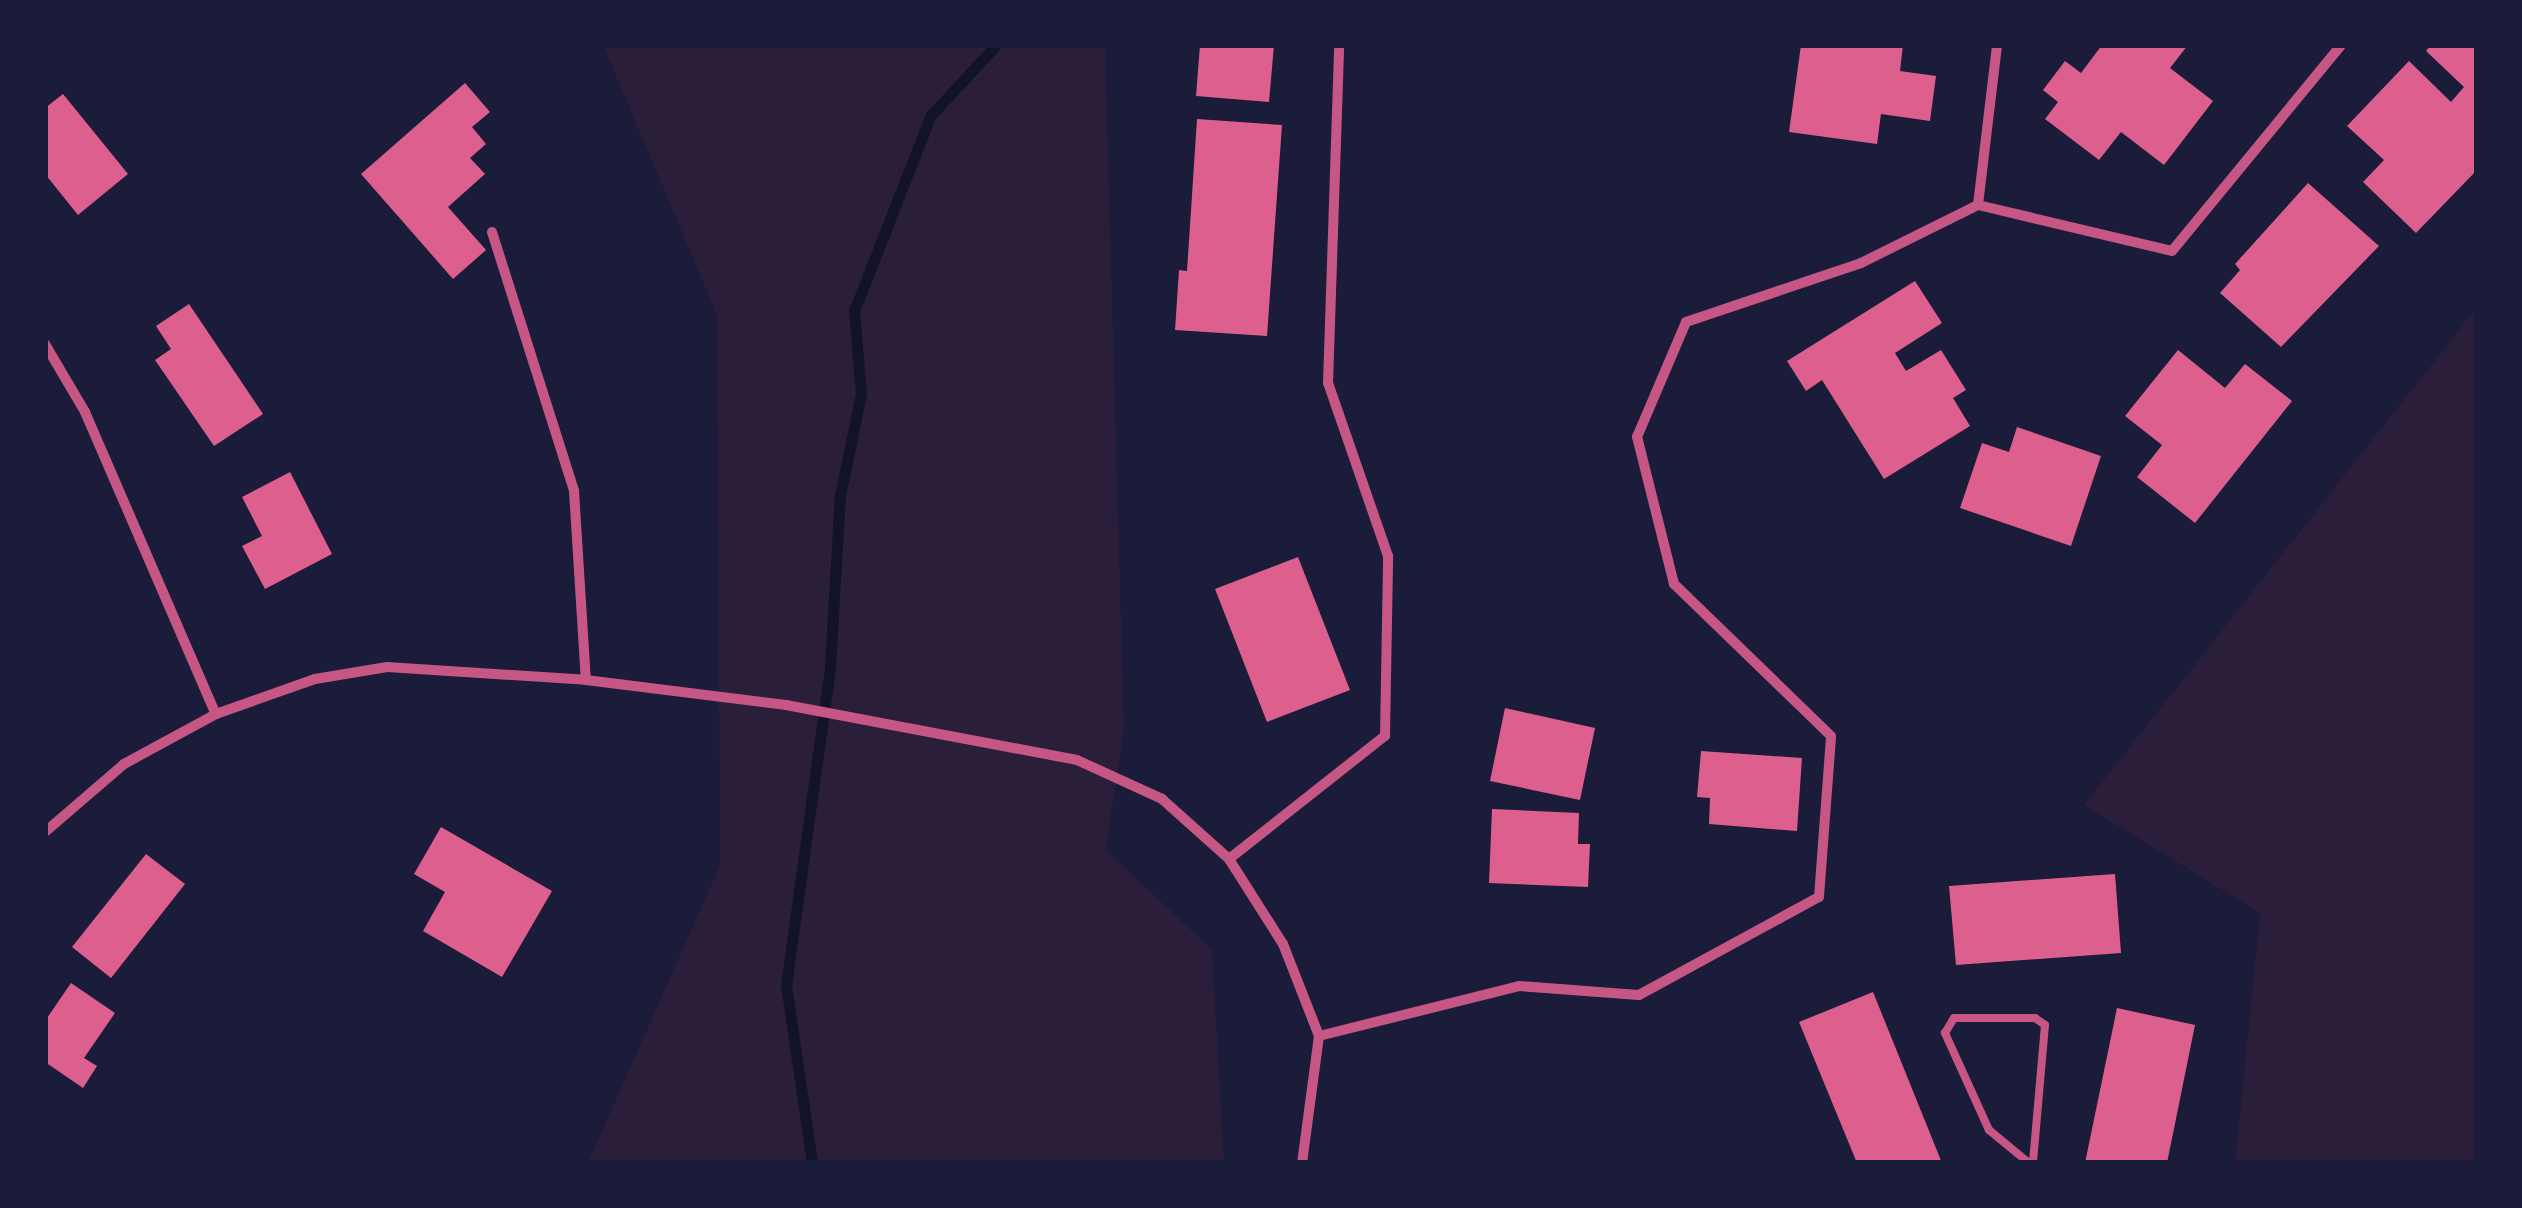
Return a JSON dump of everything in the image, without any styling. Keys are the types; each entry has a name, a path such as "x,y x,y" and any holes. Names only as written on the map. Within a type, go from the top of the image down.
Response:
{"street":[{"path":"1229,859 1384,736 1388,556 1328,383 1339,45"},
{"path":"1978,205 1996,45"},
{"path":"1319,1036 1519,986 1639,995 1819,897 1831,736 1674,584 1637,436 1686,322 1861,263 1978,205 2172,251 2341,45"},
{"path":"492,232 574,491 586,680"},
{"path":"45,344 85,412 216,714"},
{"path":"45,832 124,764 216,714 315,679 387,667 586,680 786,705 1078,760 1162,798 1229,859 1284,944 1319,1036 1302,1163"}],"lane":[{"path":"1954,1018 2035,1018 2045,1025 2031,1163 1989,1130 1945,1033 1954,1018"}],"shaded area":[{"path":"603,45 1105,45 1124,728 1106,849 1212,950 1224,1163 588,1163 720,865 717,315"},
{"path":"2477,307 2477,1163 2235,1163 2260,913 2084,805"}],"building":[{"path":"1200,45 1274,45 1269,102 1196,96"},
{"path":"1801,45 1903,45 1900,71 1936,76 1930,121 1881,114 1877,144 1789,132"},
{"path":"2102,45 2188,45 2170,68 2213,101 2164,165 2121,132 2099,160 2045,119 2058,102 2043,90 2065,61 2081,73"},
{"path":"2431,45 2477,45 2477,170 2416,233 2363,182 2384,160 2347,126 2409,61 2451,102 2464,87 2426,51"},
{"path":"465,83 490,112 472,127 486,144 470,158 485,174 448,207 486,250 453,279 361,174"},
{"path":"63,94 128,174 78,215 45,174 45,108"},
{"path":"1197,119 1282,125 1267,336 1175,330 1179,270 1187,271"},
{"path":"2308,183 2379,246 2281,347 2220,293 2240,270 2235,264"},
{"path":"1915,281 1942,323 1895,353 1906,371 1941,350 1966,390 1953,398 1970,426 1884,479 1822,380 1806,391 1787,361"},
{"path":"189,304 263,414 214,446 155,360 171,349 156,326"},
{"path":"2178,350 2225,388 2245,364 2292,401 2195,523 2137,477 2162,445 2125,416"},
{"path":"2017,427 2101,456 2071,546 1960,508 1982,443 2009,452"},
{"path":"290,472 332,554 265,589 242,546 262,536 242,497"},
{"path":"1298,557 1350,690 1267,722 1215,589"},
{"path":"1505,708 1595,728 1580,800 1490,781"},
{"path":"1701,751 1802,758 1797,831 1709,824 1710,798 1697,797"},
{"path":"1492,809 1579,813 1578,844 1590,844 1588,887 1489,883"},
{"path":"441,827 552,891 502,977 423,931 445,892 414,874"},
{"path":"146,854 185,884 111,978 72,947"},
{"path":"2115,874 2121,953 1956,965 1949,886"},
{"path":"71,983 115,1013 84,1058 97,1066 83,1088 45,1062 45,1021"},
{"path":"1873,992 1942,1163 1857,1163 1799,1022"},
{"path":"2117,1008 2195,1025 2167,1163 2085,1163"}],"waterway":[{"path":"812,1163 786,985 830,667 840,496 861,394 854,311 931,115 996,45"}]}
